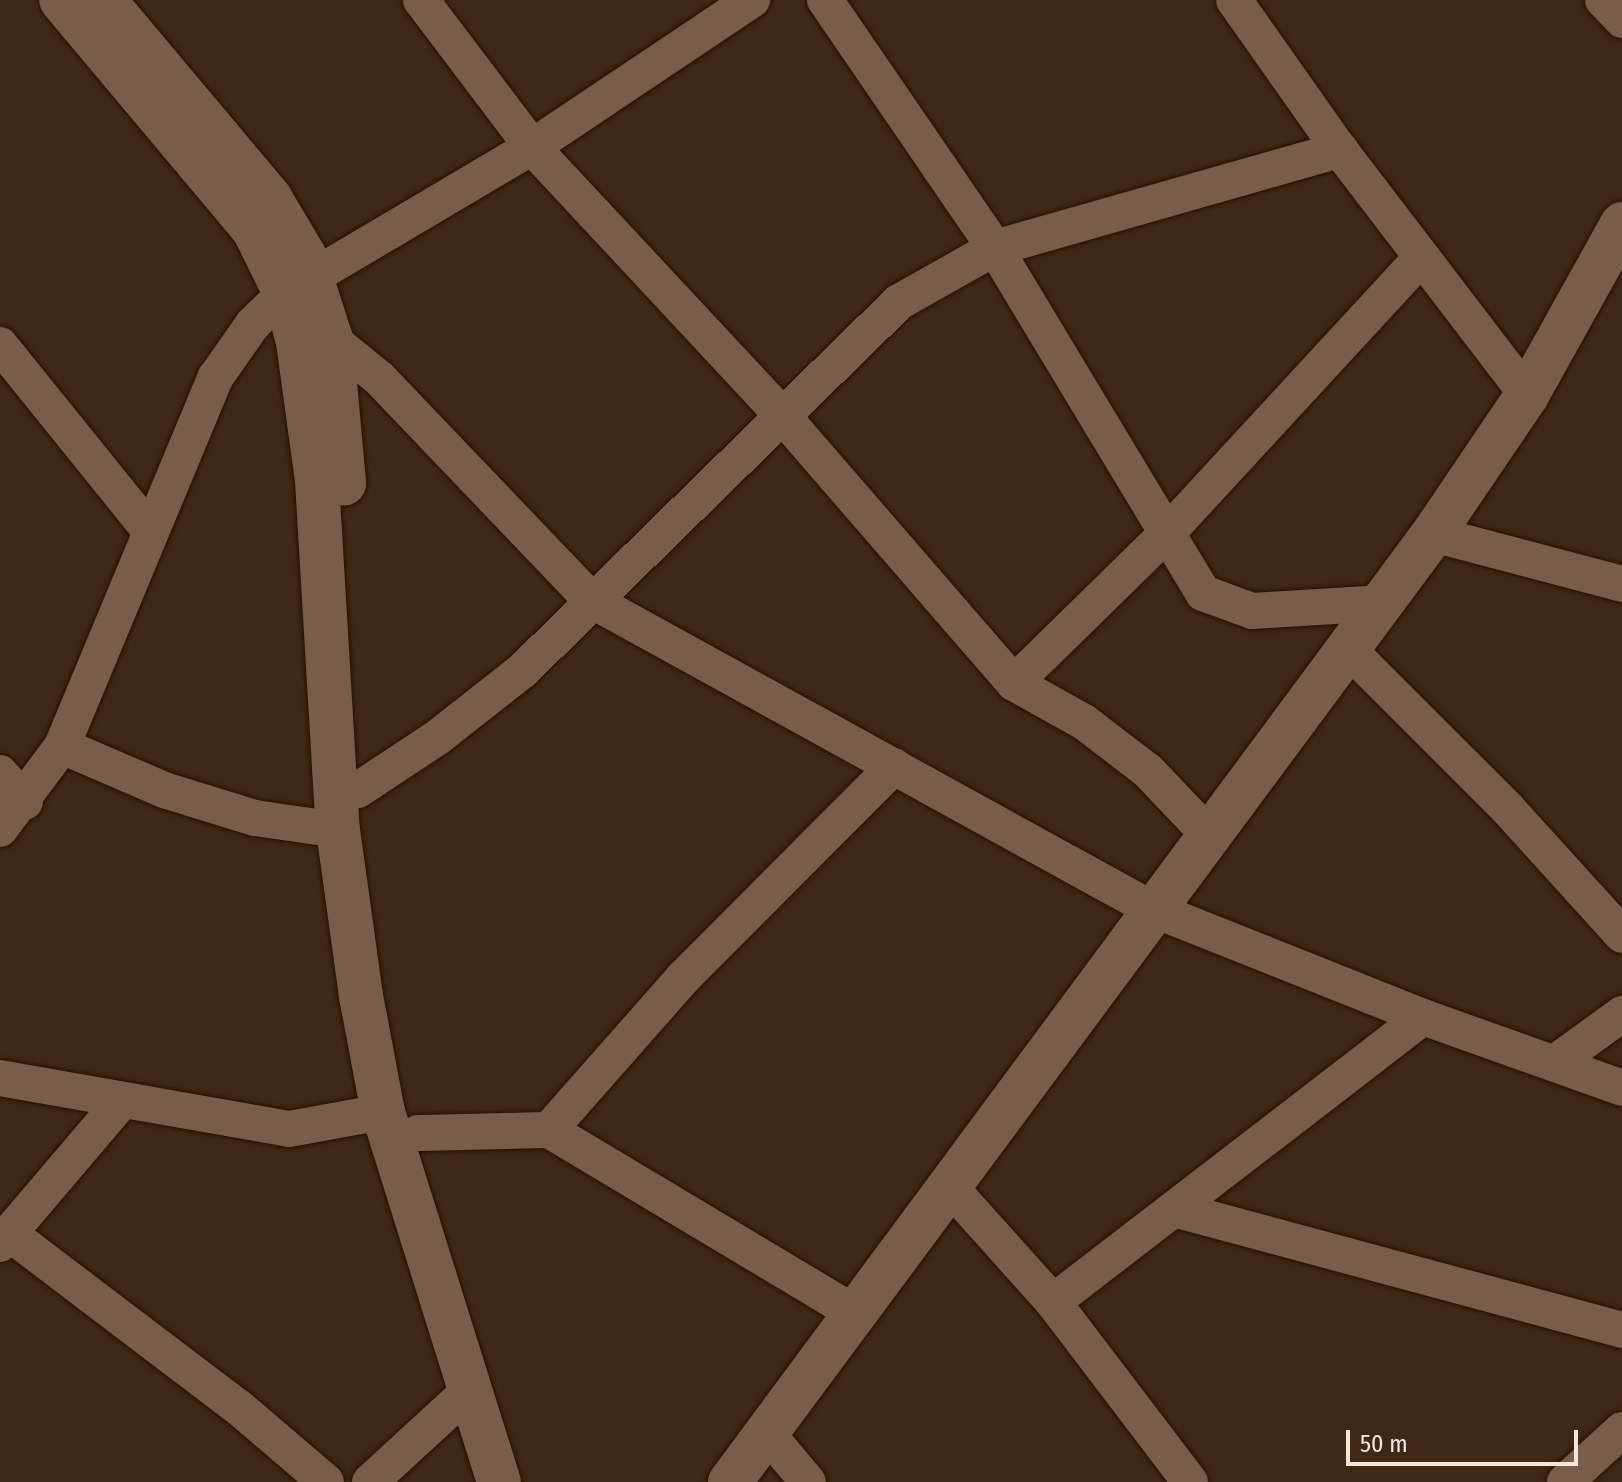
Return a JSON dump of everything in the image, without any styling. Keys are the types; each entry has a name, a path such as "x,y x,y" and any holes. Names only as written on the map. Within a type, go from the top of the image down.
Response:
{"main road":[{"path":"61,0 300,285"},
{"path":"104,0 270,198 300,285 343,465 358,790 385,978 401,1122 468,1392 499,1482"},
{"path":"730,1482 853,1312 1433,534 1527,395 1622,224"},
{"path":"314,340 317,481 338,830 358,982 401,1122 529,1482"}],"street":[{"path":"421,0 532,147 780,413 1014,683 1084,722 1148,771 1208,834"},
{"path":"0,829 25,802 62,746 215,378 253,324 300,285 532,147 752,0"},
{"path":"825,0 995,248 1169,531 1203,593 1224,605 1252,611 1384,603"},
{"path":"1234,0 1340,150 1527,395"},
{"path":"1603,0 1622,20"},
{"path":"358,790 438,737 523,670 780,413 899,302 995,248 1340,150"},
{"path":"1014,683 1169,531 1421,258"},
{"path":"314,340 425,423 591,600 1152,909 1423,1017 1622,1088"},
{"path":"0,345 150,531"},
{"path":"1433,534 1622,584"},
{"path":"1348,649 1507,808 1622,935"},
{"path":"62,746 164,790 255,818 338,830"},
{"path":"549,1130 683,978 894,766"},
{"path":"0,773 25,802"},
{"path":"1556,1062 1622,1014"},
{"path":"1053,1302 1423,1017"},
{"path":"0,1078 121,1102 289,1129 401,1122 549,1130 853,1312"},
{"path":"121,1102 5,1239 237,1406 326,1482"},
{"path":"949,1186 1053,1302 1190,1482"},
{"path":"1174,1209 1622,1330"},
{"path":"370,1482 468,1392"},
{"path":"1565,1482 1622,1430"},
{"path":"766,1432 808,1482"}]}
